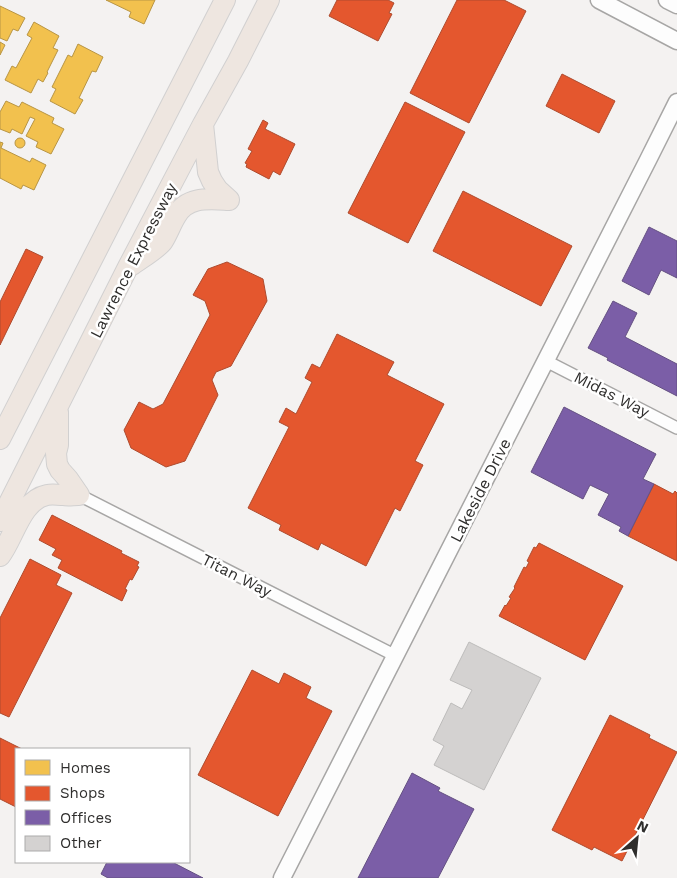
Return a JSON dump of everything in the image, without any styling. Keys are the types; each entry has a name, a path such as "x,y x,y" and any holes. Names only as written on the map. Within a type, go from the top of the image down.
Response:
{"highway":[{"path":"0,439 225,0"},
{"name":"Lawrence Expressway","path":"0,521 128,268 269,0"},
{"path":"128,268 162,242 175,216 188,203 205,199 229,200 218,190 208,172 203,124"},
{"path":"58,408 57,464 79,495"},
{"path":"0,556 23,514 40,497 55,494 62,496 79,495"}],"street":[{"path":"599,0 677,41"},
{"path":"667,0 677,5"},
{"name":"Lakeside Drive","path":"282,878 677,102"},
{"name":"Midas Way","path":"546,360 677,428"},
{"name":"Titan Way","path":"79,495 396,656"}],"building: Homes":[{"path":"106,0 155,0 144,24 129,17 131,12"},
{"path":"0,6 25,18 18,31 13,29 7,41 0,38"},
{"path":"34,22 59,36 53,48 58,50 48,73 43,82 38,79 31,93 5,80 12,66 16,68 32,38 27,35"},
{"path":"0,42 5,45 0,55"},
{"path":"78,44 103,57 96,72 92,71 79,98 83,100 75,114 50,101 56,89 52,87 68,55 72,57"},
{"path":"6,101 19,107 22,102 54,118 52,123 64,129 51,154 36,147 38,142 26,136 35,119 30,117 22,134 12,129 10,133 0,129 0,112"},
{"path":"18,138 22,138 25,143 24,147 18,148 15,145 15,141"},
{"path":"0,142 3,143 1,148 30,162 32,158 46,165 34,190 23,185 21,189 0,178"}],"building: Shops":[{"path":"337,0 388,0 394,3 389,13 392,14 378,41 329,16"},
{"path":"457,0 504,0 526,11 469,123 410,93"},
{"path":"562,74 615,101 599,133 546,106"},
{"path":"405,102 465,132 408,243 348,213"},
{"path":"263,120 268,123 265,129 295,144 280,175 273,171 269,179 246,167 247,164 245,163 252,151 248,149"},
{"path":"463,191 572,246 541,306 433,251"},
{"path":"26,249 43,257 0,345 0,302"},
{"path":"227,262 263,279 267,301 231,366 216,372 212,380 218,395 185,461 166,467 131,448 124,430 139,402 153,409 163,404 210,315 205,301 193,295 208,269"},
{"path":"337,334 394,362 387,375 444,404 415,461 423,465 400,511 395,508 366,566 321,543 318,550 279,530 281,525 248,508 289,427 279,422 286,408 296,414 312,382 305,378 312,364 320,368"},
{"path":"654,484 673,494 675,491 677,493 677,561 628,536"},
{"path":"52,515 122,551 121,553 139,562 137,566 139,567 125,589 127,590 122,601 58,568 62,560 52,555 56,549 39,540"},
{"path":"539,543 623,586 585,660 499,616 511,598 509,597 524,567 526,568 529,562 527,561 534,547 536,548"},
{"path":"30,559 61,575 56,585 72,593 9,717 0,713 0,618"},
{"path":"252,670 279,684 284,673 311,687 306,698 332,711 278,816 198,775"},
{"path":"610,715 650,735 649,738 677,752 622,861 594,847 592,850 552,830"},
{"path":"0,738 20,748 15,748 15,806 0,799"}],"building: Offices":[{"path":"649,227 677,241 677,278 661,270 649,295 622,281"},
{"path":"613,301 637,313 625,337 677,364 677,396 607,360 608,358 588,348"},
{"path":"564,407 656,454 643,479 654,484 628,536 619,531 621,527 598,515 609,494 590,485 583,499 531,472"},
{"path":"412,773 440,788 438,791 474,809 438,878 358,878"},
{"path":"106,863 174,863 203,878 108,878 101,874"}],"building: Other":[{"path":"469,642 541,678 484,790 434,765 444,746 433,740 451,703 462,709 472,690 450,680"}]}
